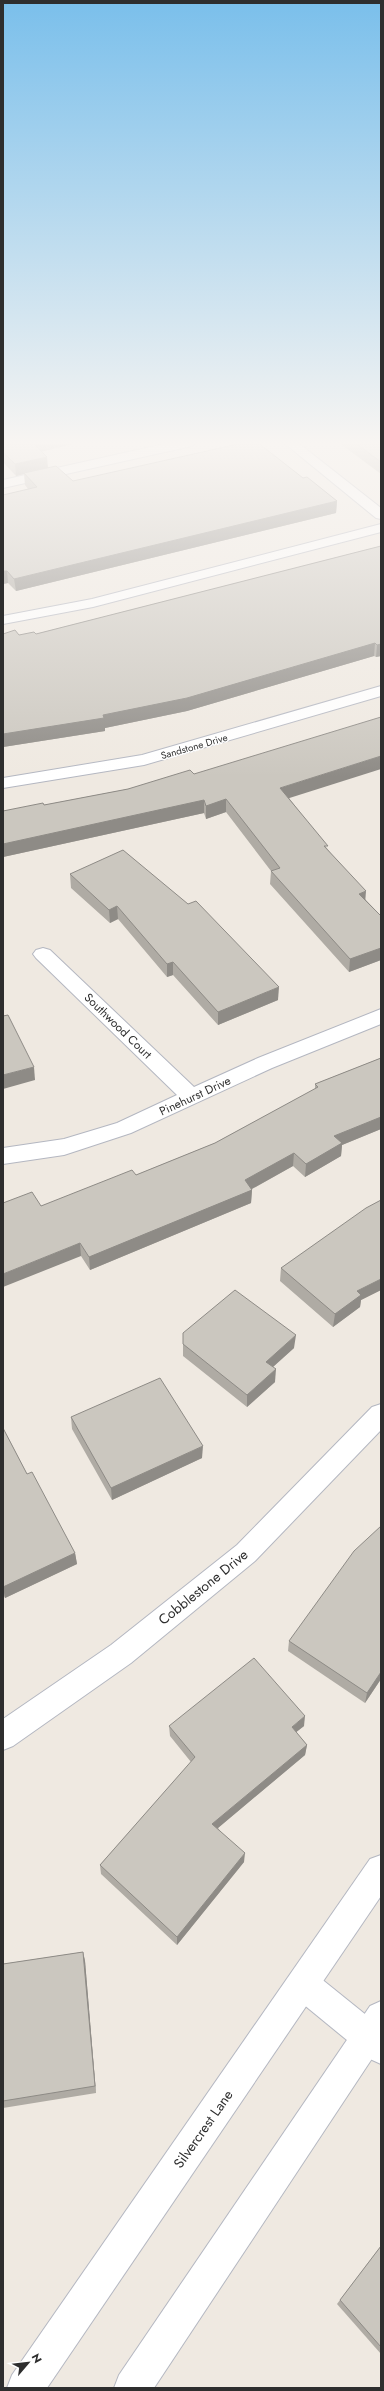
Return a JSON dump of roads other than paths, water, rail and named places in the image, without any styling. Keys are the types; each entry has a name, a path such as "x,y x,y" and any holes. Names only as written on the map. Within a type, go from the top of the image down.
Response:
{"street":[{"path":"3,620 93,603 283,554"},
{"name":"Sandstone Drive","path":"3,783 144,760 381,691"},
{"name":"Southwood Court","path":"43,954 193,1098"},
{"name":"Pinehurst Drive","path":"3,1156 64,1147 124,1128 193,1098 265,1063 381,1016"},
{"name":"Cobblestone Drive","path":"3,1736 121,1654 246,1553 381,1414"},
{"name":"Silvercrest Lane","path":"25,2388 381,1870"},
{"path":"132,2388 376,2034 303,1984"}]}
